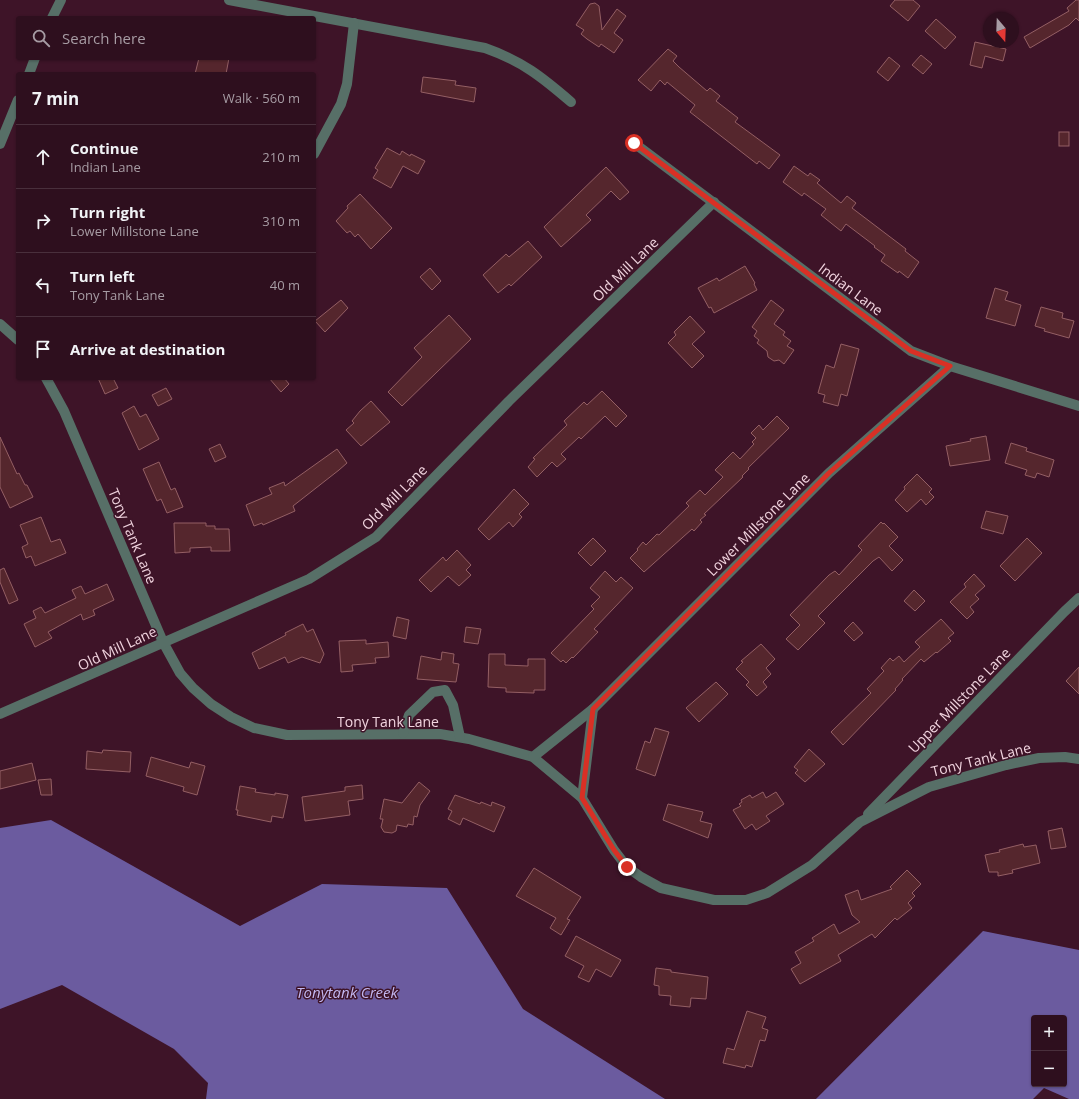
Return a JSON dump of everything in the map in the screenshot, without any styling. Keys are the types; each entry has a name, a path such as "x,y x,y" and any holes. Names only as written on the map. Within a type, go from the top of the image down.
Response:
{"street":[{"path":"53,16 61,0"},
{"path":"229,0 461,43 508,56 539,74 571,102"},
{"path":"316,150 341,104 347,84 354,23"},
{"path":"30,72 34,60"},
{"path":"0,144 16,105"},
{"name":"Indian Lane","path":"634,143 911,351 950,366 1079,406"},
{"name":"Old Mill Lane","path":"0,714 309,579 376,537 509,401 714,202"},
{"path":"0,324 16,338"},
{"name":"Lower Millstone Lane","path":"533,757 593,709 829,473 950,366"},
{"name":"Tony Tank Lane","path":"47,380 64,412 163,642 180,673 193,688 211,704 231,717 254,728 287,735 319,736 403,733 440,734 460,737 533,757 582,798 614,850 627,867 661,888 714,900 746,900 767,893 787,882 812,865 860,822 929,787 975,772 1039,758 1065,757 1079,759"},
{"name":"Upper Millstone Lane","path":"860,822 1079,598"},
{"path":"403,733 409,715 433,692 445,690 454,705 460,737"},
{"path":"582,798 593,709"}],"water":[{"name":"Tonytank Creek","path":"51,820 240,926 322,884 447,888 523,1009 665,1099 206,1099 208,1083 174,1049 62,985 0,1009 0,828"},
{"path":"983,931 1079,950 1079,1099 1069,1099 1044,1088 1033,1099 816,1099"}],"building":[{"path":"895,0 913,0 920,6 908,21 890,6"},
{"path":"1076,0 1079,0 1079,21 1076,18 1069,25 1030,48 1024,37 1069,11 1067,8"},
{"path":"595,3 599,6 602,30 617,9 626,16 614,33 623,40 614,53 601,44 599,47 587,39 581,34 584,30 576,25 590,4"},
{"path":"936,19 956,37 945,49 925,31"},
{"path":"975,42 983,44 983,48 1006,49 1003,61 985,56 982,68 970,65"},
{"path":"668,49 677,56 673,61 679,67 707,91 710,88 720,96 716,101 738,118 735,122 780,155 769,169 759,161 757,164 690,112 695,105 667,82 665,85 660,80 651,91 638,80"},
{"path":"921,55 932,64 923,74 912,65"},
{"path":"889,57 900,66 888,81 877,72"},
{"path":"198,60 229,60 226,72 196,72"},
{"path":"423,77 456,81 455,85 476,88 474,102 421,92"},
{"path":"1059,132 1069,132 1069,146 1059,146"},
{"path":"387,148 400,155 402,151 410,156 411,154 425,161 418,174 403,166 391,188 373,178 378,170 375,168"},
{"path":"794,166 808,176 810,173 820,180 817,183 841,203 847,196 856,203 852,208 906,249 905,251 919,262 908,278 881,261 885,255 874,247 875,246 846,224 841,231 821,215 826,209 804,193 802,196 783,182"},
{"path":"606,167 629,192 620,200 611,191 586,215 591,220 561,247 544,227"},
{"path":"360,194 392,228 371,249 358,234 355,237 350,231 347,233 336,221 348,208 347,206"},
{"path":"528,241 542,257 511,286 509,284 498,293 483,275 506,254 509,257"},
{"path":"745,266 755,283 754,284 757,290 714,313 711,307 709,308 698,288 717,278 719,281"},
{"path":"430,268 441,281 432,290 420,277"},
{"path":"995,288 1008,292 1005,300 1021,305 1015,326 986,318"},
{"path":"341,300 348,308 325,332 316,320"},
{"path":"771,300 784,310 774,324 785,332 783,335 791,341 787,346 794,350 784,364 779,360 774,361 768,357 767,351 757,343 759,340 754,336 757,331 752,327"},
{"path":"1041,307 1063,313 1062,318 1074,321 1069,338 1044,331 1045,329 1035,326"},
{"path":"449,315 471,339 402,406 388,392 422,357 414,348"},
{"path":"690,316 705,332 692,344 704,356 692,368 668,343 676,335 674,332"},
{"path":"841,344 859,349 847,396 841,394 838,406 823,402 825,395 818,393 826,365 834,368"},
{"path":"99,380 114,380 118,388 105,394"},
{"path":"271,380 286,380 289,384 281,392"},
{"path":"166,388 172,399 158,406 152,395"},
{"path":"602,391 627,416 616,427 605,416 581,439 579,437 561,454 566,459 557,467 552,462 537,477 528,467 535,459 533,458 567,425 564,421 584,402 587,405"},
{"path":"371,401 390,422 361,446 346,430 354,423 352,421 360,411"},
{"path":"134,406 140,417 146,414 159,439 139,450 122,413"},
{"path":"777,416 789,428 748,468 749,469 742,476 743,477 704,514 706,515 700,520 702,522 694,531 692,529 644,572 630,558 638,550 637,549 643,542 646,545 657,534 659,535 689,506 686,503 700,490 705,495 723,477 715,470 733,452 740,459 754,444 752,442 756,438 751,433 759,425 763,430"},
{"path":"986,436 990,460 950,466 946,446 971,441 970,439"},
{"path":"0,437 17,474 19,473 33,497 10,508 0,487"},
{"path":"1011,443 1027,448 1026,451 1054,460 1049,477 1037,473 1035,478 1025,475 1027,470 1005,463"},
{"path":"220,444 226,457 215,462 209,449"},
{"path":"337,449 347,463 293,506 295,511 263,525 262,523 254,526 246,505 272,494 269,488 284,482 285,486"},
{"path":"159,462 171,490 175,488 183,507 167,513 161,499 157,501 143,469"},
{"path":"917,474 932,489 929,492 934,497 926,505 921,499 907,512 895,500 905,489 904,487"},
{"path":"514,489 529,504 519,514 522,517 513,527 509,522 489,540 478,529"},
{"path":"986,511 1008,516 1003,534 981,528"},
{"path":"41,517 51,542 60,539 66,553 35,566 31,556 26,558 22,547 28,544 20,525"},
{"path":"881,522 883,524 884,523 898,537 889,546 903,560 892,571 879,557 873,561 818,616 825,623 798,650 786,639 800,625 790,615 829,575 835,571 839,575 862,550 858,546"},
{"path":"174,523 206,523 206,526 215,526 215,529 229,529 230,551 211,551 211,547 190,548 190,552 175,553"},
{"path":"593,538 606,551 591,566 578,553"},
{"path":"1027,538 1042,553 1015,581 1000,566"},
{"path":"457,550 471,565 466,570 471,575 459,586 448,576 431,592 419,580 443,557 446,561"},
{"path":"4,568 18,600 9,604 0,582 0,570"},
{"path":"605,571 616,582 621,577 633,588 594,629 598,632 573,658 572,657 566,663 563,660 561,662 551,653 594,609 591,606 600,597 590,588"},
{"path":"974,574 985,586 975,595 979,599 970,607 974,612 967,619 950,602 966,587 964,584"},
{"path":"107,584 114,600 93,610 95,615 83,620 81,614 48,632 52,638 35,647 24,624 36,618 33,611 41,607 45,613 76,598 72,590 81,586 85,594"},
{"path":"914,590 925,601 915,611 904,601"},
{"path":"397,617 409,620 406,639 393,636"},
{"path":"941,619 954,633 948,638 951,641 924,662 921,659 902,679 903,680 895,689 896,690 843,745 831,732 871,693 867,689 884,671 881,668 890,658 893,661 899,656 904,662 920,647 915,642"},
{"path":"853,622 863,633 854,641 844,631"},
{"path":"303,624 307,632 313,629 324,654 320,663 302,657 288,663 285,657 259,669 252,653"},
{"path":"466,627 481,629 478,644 464,642"},
{"path":"366,640 366,644 388,642 389,657 375,658 376,663 352,665 353,671 341,672 339,641"},
{"path":"761,644 775,659 766,668 771,674 763,682 767,687 757,696 746,685 749,682 736,669 743,662 741,661"},
{"path":"442,652 454,654 453,663 459,664 456,682 417,679 421,656 441,660"},
{"path":"489,654 505,654 505,665 528,666 528,659 545,659 545,690 534,690 534,693 506,692 506,688 488,687"},
{"path":"1079,667 1079,694 1066,681"},
{"path":"716,682 728,694 699,722 686,708"},
{"path":"655,728 669,732 655,776 636,769 645,741 650,743"},
{"path":"809,749 825,764 805,782 795,773 798,770 794,767"},
{"path":"103,750 131,752 130,772 86,769 87,751 102,753"},
{"path":"151,757 189,768 191,762 205,766 197,795 183,791 184,787 146,776"},
{"path":"32,763 36,780 0,789 0,771"},
{"path":"51,779 52,795 41,795 38,780"},
{"path":"419,782 430,791 420,805 417,817 414,816 413,825 408,824 407,827 397,825 396,831 392,833 384,832 381,827 383,819 380,819 384,799 402,803"},
{"path":"362,785 363,799 348,801 350,815 305,821 302,797 345,791 345,787"},
{"path":"240,786 256,789 255,792 288,795 283,818 272,816 271,822 237,815 238,810 236,810"},
{"path":"763,792 766,798 776,792 784,804 766,816 770,821 756,830 752,824 745,829 733,810 741,806 739,804 742,802 741,800 750,795 752,798"},
{"path":"455,795 480,804 481,802 491,806 492,802 505,807 494,832 463,818 460,825 448,819 452,811 448,809"},
{"path":"668,804 703,812 700,821 712,824 708,838 663,820"},
{"path":"1062,828 1066,847 1051,849 1048,831"},
{"path":"1023,844 1024,847 1036,845 1040,863 1012,870 1013,873 998,876 998,872 989,872 985,855 1000,852 999,850"},
{"path":"534,868 581,897 567,919 570,920 561,935 550,928 556,918 516,896"},
{"path":"907,870 921,884 912,893 915,896 908,903 912,908 897,920 895,918 875,938 872,934 838,955 841,961 800,984 791,969 801,963 795,952 814,941 812,938 834,924 839,934 860,922 852,915 845,895 858,890 861,900 892,889 890,887"},
{"path":"576,936 621,960 611,977 596,969 589,982 578,977 584,966 565,956"},
{"path":"656,968 671,970 671,972 708,977 706,999 691,998 690,1007 670,1005 671,996 659,995 659,986 654,985"},
{"path":"747,1011 766,1017 762,1028 768,1030 765,1041 760,1040 752,1067 746,1065 745,1068 723,1063 727,1048 734,1050"}],"route":[{"path":"627,867 614,850 582,798 593,709 829,473 950,366 911,351 634,143"}]}
